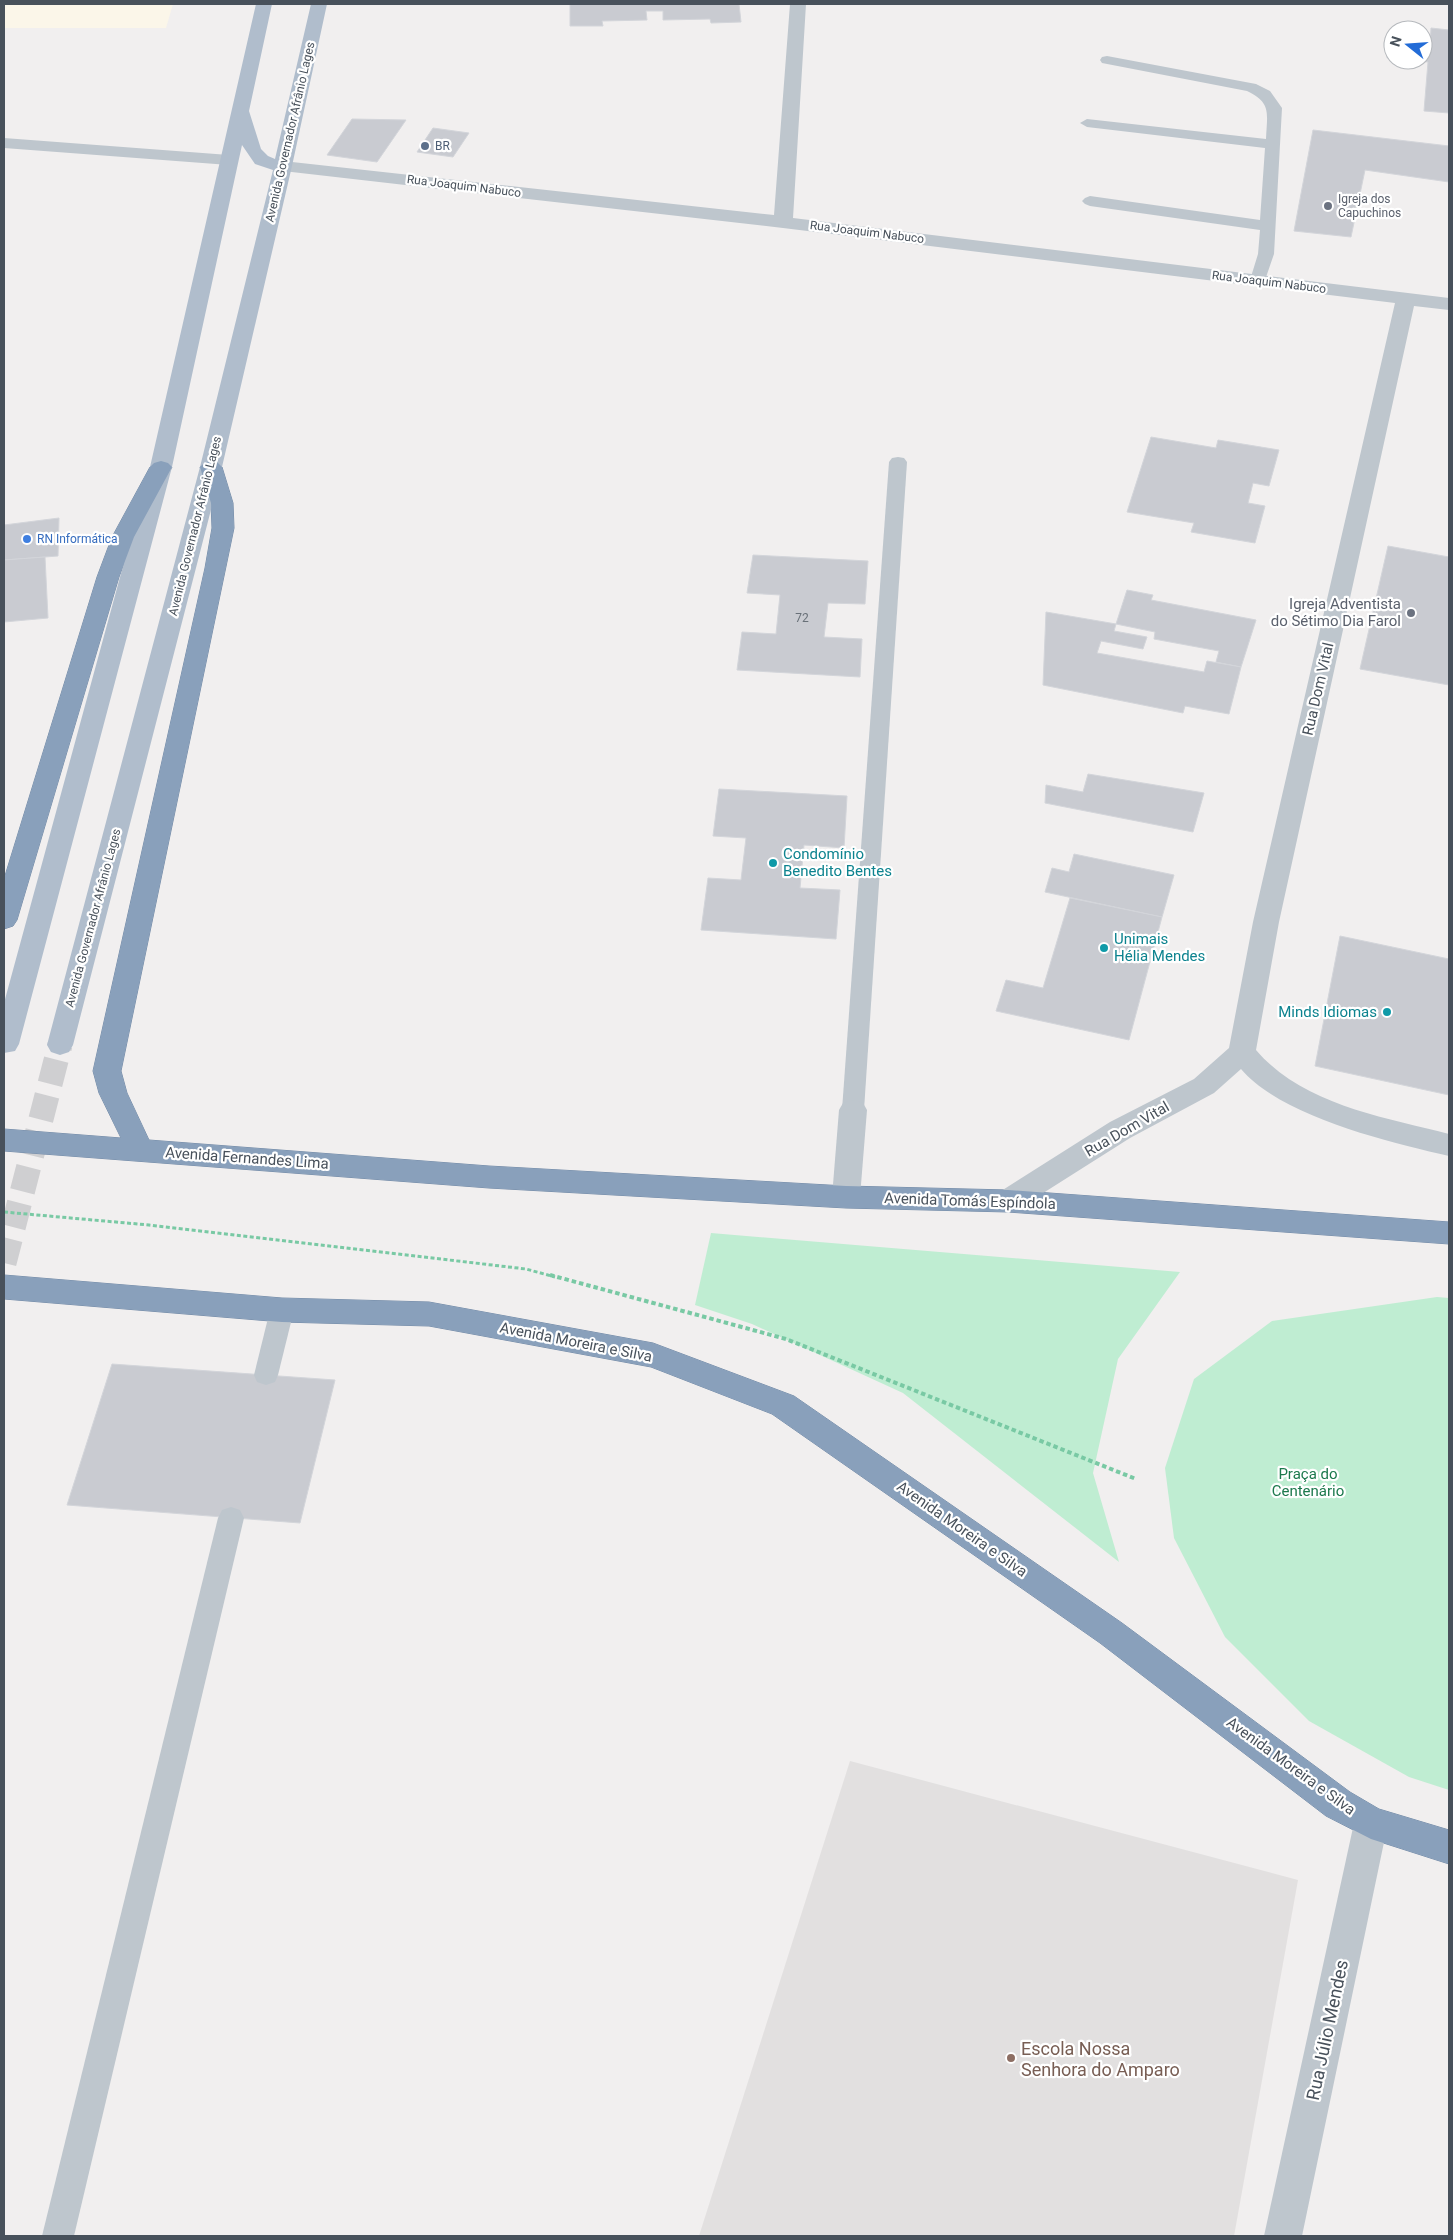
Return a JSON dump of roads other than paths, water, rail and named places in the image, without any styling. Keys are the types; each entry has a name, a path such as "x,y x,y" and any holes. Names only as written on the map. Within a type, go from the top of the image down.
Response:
{"highway":[{"path":"4,920 108,577 123,537 161,467"},
{"path":"140,1150 113,1093 107,1071 216,568 223,528 222,503 211,467"},
{"name":"Avenida Fernandes Lima","path":"4,1140 489,1177"},
{"name":"Avenida Tomás Espíndola","path":"489,1177 846,1197 1008,1201 1449,1234"},
{"path":"4,1287 282,1310"},
{"name":"Avenida Moreira e Silva","path":"282,1310 428,1314 653,1355 783,1405 1112,1633 1338,1804 1371,1823 1449,1848"}],"main road":[{"path":"6,1044 161,467 264,4"},
{"name":"Avenida Governador Afrânio Lages","path":"60,1045 211,467 283,166 318,4"},
{"path":"240,110 244,130 256,153 265,163 283,166"}],"street":[{"path":"783,222 798,4"},
{"path":"4,143 230,160"},
{"name":"Rua Joaquim Nabuco","path":"283,166 783,222 1449,304"},
{"name":"Rua Dom Vital","path":"1008,1201 1120,1130 1204,1086 1242,1052 1268,912 1406,299"},
{"path":"1242,1052 1263,1076 1293,1095 1342,1114 1449,1145"},
{"path":"846,1197 853,1110"},
{"name":"Rua Júlio Mendes","path":"1283,2236 1371,1823"}],"lane":[{"path":"1106,60 1252,87 1265,94 1275,108 1266,254 1258,280"},
{"path":"1087,123 1273,144"},
{"path":"1090,201 1267,226"},
{"path":"853,1110 898,462"},
{"path":"266,1375 282,1310"},
{"path":"58,2236 231,1518"}],"tunnel":[{"path":"4,1263 60,1045"}],"place":[{"name":"BR","path":"425,146"},
{"name":"Igreja dos Capuchinos","path":"1328,206"},
{"name":"RN Informática","path":"27,539"},
{"name":"Igreja Adventista do Sétimo Dia Farol","path":"1411,613"},
{"name":"Condomínio Benedito Bentes","path":"773,863"},
{"name":"Unimais Hélia Mendes","path":"1104,948"},
{"name":"Minds Idiomas","path":"1387,1012"},
{"name":"Escola Nossa Senhora do Amparo","path":"1011,2058"}],"park label":[{"name":"Praça do Centenário","path":"1308,1482"}]}
